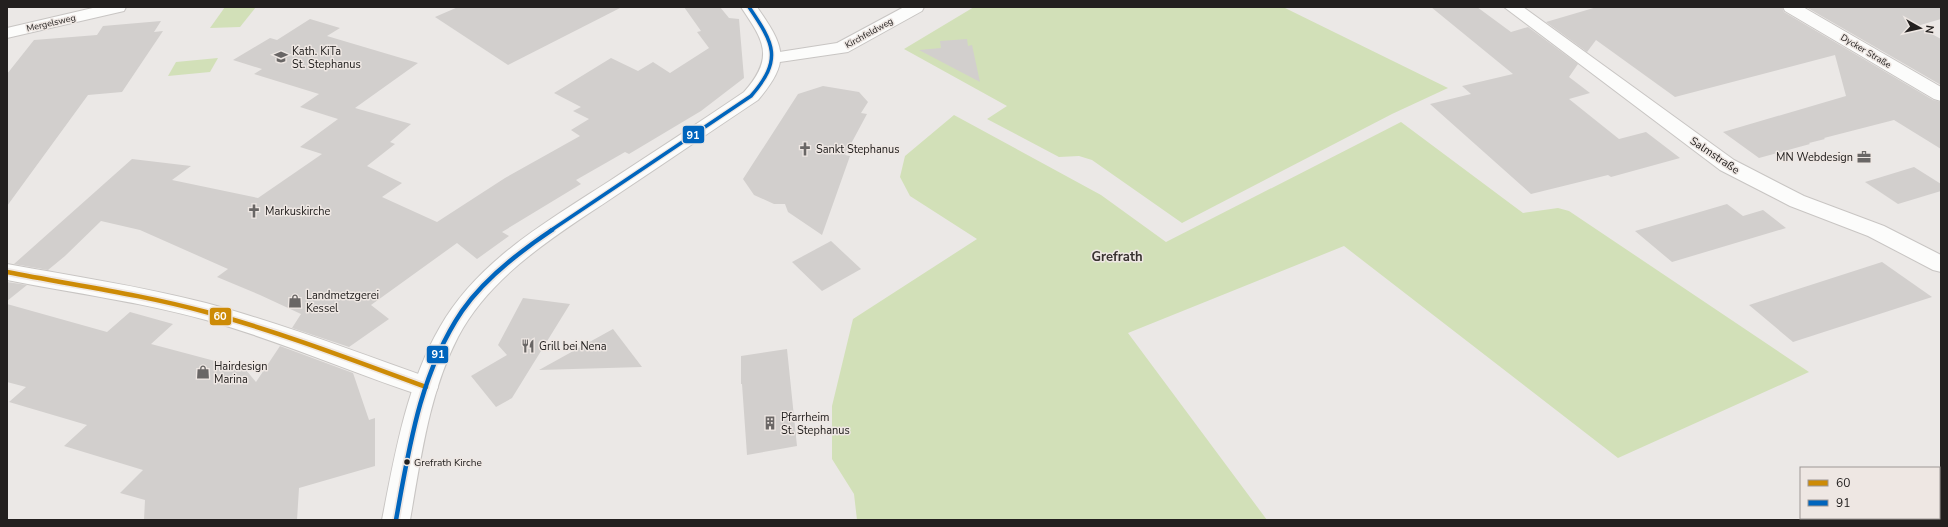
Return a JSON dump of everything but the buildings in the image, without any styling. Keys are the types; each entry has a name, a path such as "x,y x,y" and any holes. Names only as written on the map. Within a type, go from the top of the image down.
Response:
{"street":[{"name":"Mergelsweg","path":"7,33 118,7"},
{"path":"396,520 416,422 426,387 449,331 473,297 491,278 533,243 751,96 764,83 771,71 773,58 772,47 767,35 749,7"},
{"name":"Kirchfeldweg","path":"773,58 842,48 916,7"},
{"name":"Salmstraße","path":"1512,7 1727,165 1797,201 1876,231 1941,264"},
{"name":"Dycker Straße","path":"1791,7 1941,95"},
{"path":"7,272 166,302 205,312 305,342 426,387"}],"green space":[{"path":"225,7 256,7 240,27 210,28"},
{"path":"974,7 1283,7 1448,88 1392,114 1182,223 1092,160 1079,156 1059,157 987,119 1007,106 904,49"},
{"path":"218,58 210,72 168,76 176,62"},
{"path":"954,115 1101,195 1166,242 1401,122 1523,213 1558,208 1569,211 1809,372 1618,458 1344,246 1128,333 1267,520 857,520 854,494 832,459 832,406 853,319 977,239 910,196 900,177 905,156"}],"transit line":[{"name":"91","path":"396,520 421,400 438,354 449,332 463,310 479,290 518,254 751,96 762,84 769,72 772,62 772,52 770,42 765,31 749,7"},
{"name":"60","path":"7,272 132,295 206,312 289,338 426,387"}],"place":[{"name":"Kath. KiTa St. Stephanus","path":"281,57"},
{"name":"Sankt Stephanus","path":"805,149"},
{"name":"MN Webdesign","path":"1864,157"},
{"name":"Markuskirche","path":"254,211"},
{"name":"Landmetzgerei Kessel","path":"295,301"},
{"name":"Grill bei Nena","path":"528,346"},
{"name":"Hairdesign Marina","path":"203,372"},
{"name":"Pfarrheim St. Stephanus","path":"770,423"},
{"name":"Grefrath Kirche","path":"407,462"}],"district":[{"name":"Grefrath","path":"1117,256"}]}
